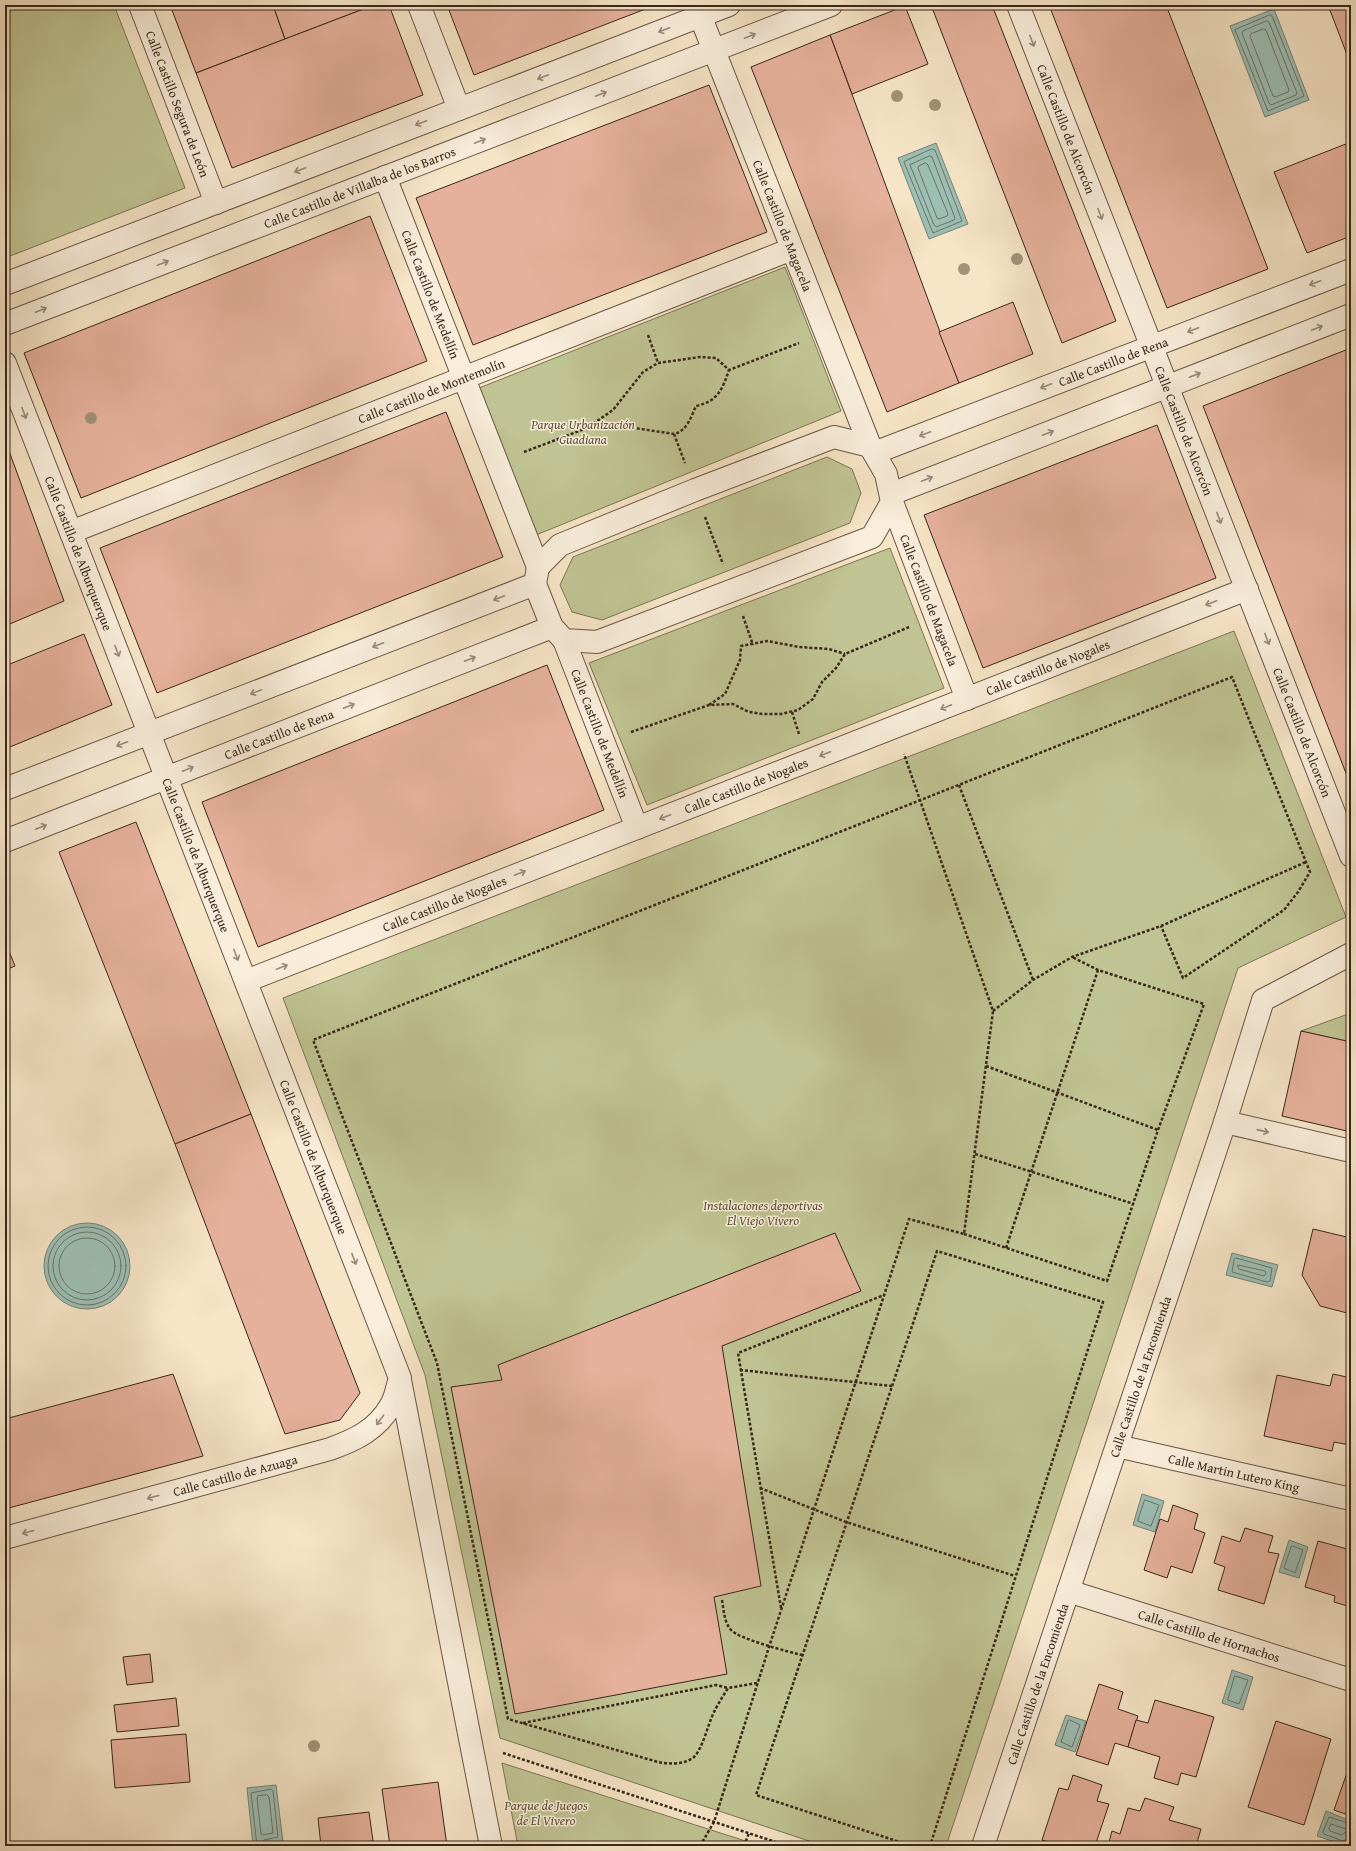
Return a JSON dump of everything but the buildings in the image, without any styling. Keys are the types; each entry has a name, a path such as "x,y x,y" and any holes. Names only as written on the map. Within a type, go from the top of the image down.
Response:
{"street":[{"name":"Calle Castillo Segura de León","path":"140,5 216,203"},
{"path":"419,5 459,109"},
{"path":"5,284 459,109 698,11 729,5"},
{"name":"Calle Castillo de Villalba de los Barros","path":"5,324 831,5"},
{"name":"Calle Castillo de Alcorcón","path":"1018,5 1351,856"},
{"name":"Calle Castillo de Magacela","path":"698,11 872,450 886,474 891,498 967,698"},
{"name":"Calle Castillo de Medellín","path":"385,177 497,463 558,633 604,742 637,828"},
{"name":"Calle Castillo de Montemolín","path":"71,532 792,249"},
{"name":"Calle Castillo de Rena","path":"872,450 1351,270"},
{"path":"558,633 597,642 872,537 891,498 1168,386 1351,315"},
{"name":"Calle Castillo de Alburquerque","path":"5,363 389,1346 400,1378"},
{"path":"5,789 149,733 537,576 560,545 695,490 834,437 872,450"},
{"name":"Calle Castillo de Nogales","path":"246,981 1247,589"},
{"name":"Calle Castillo de Rena","path":"5,841 166,778 558,633"},
{"name":"Calle Castillo de la Encomienda","path":"983,1846 1225,1122 1263,1000 1351,954"},
{"path":"1225,1122 1351,1151"},
{"path":"400,1378 491,1846"},
{"name":"Calle Castillo de Azuaga","path":"5,1538 330,1449 354,1440 376,1426 392,1404 400,1378"},
{"name":"Calle Martin Lutero King","path":"1117,1446 1351,1499"},
{"name":"Calle Castillo de Hornachos","path":"1068,1590 1351,1680"}],"path":[{"path":"729,370 826,333"},
{"path":"497,463 587,428 613,410 643,372 658,363 700,357 716,358 729,370"},
{"path":"587,428 621,426 674,434 681,432 688,424 696,406 708,403 723,388 729,370"},
{"path":"674,434 753,645"},
{"path":"709,705 733,704 749,712 762,714 782,714 798,710 813,699 822,682 836,668 845,654 936,616"},
{"path":"604,742 709,705 725,694 740,660 741,646 753,645 767,641 799,647 829,649 845,654"},
{"path":"313,1040 1232,677 1310,872 1298,892 1284,910 1183,978 1161,926"},
{"path":"894,727 993,1011 964,1234"},
{"path":"959,785 1033,980"},
{"path":"993,1011 1033,980 1072,958 1161,926 1306,862"},
{"path":"700,1846 714,1822 769,1647 909,1219 964,1234 1107,1281 1158,1130 1204,1004 1098,970 1072,958"},
{"path":"1006,1248 1098,970"},
{"path":"986,1066 1158,1130"},
{"path":"974,1154 1134,1204"},
{"path":"912,1846 756,1795 937,1251 1103,1302 930,1846"},
{"path":"781,1610 738,1352 884,1294"},
{"path":"740,1370 856,1381 892,1386"},
{"path":"760,1488 815,1508 846,1522 1015,1576"},
{"path":"722,1600 726,1622 732,1632 769,1647 802,1655"},
{"path":"523,1723 716,1685 728,1688 758,1683"},
{"path":"508,1719 658,1762 672,1764 684,1762 694,1757 699,1750 714,1712 728,1688"},
{"path":"471,1740 496,1750 788,1846"},
{"path":"744,1846 749,1833"}],"green space":[{"path":"5,5 114,5 185,188 5,258"},
{"name":"Parque Urbanización Guadiana","path":"785,267 841,411 536,535 479,388"},
{"path":"827,457 852,469 861,493 850,523 602,620 572,612 560,585 573,557"},
{"path":"890,548 944,688 647,805 589,663"},
{"name":"Instalaciones deportivas El Viejo Vivero","path":"1234,631 1346,917 1238,968 946,1846 824,1846 500,1738 425,1375 283,998"},
{"path":"1351,1013 1351,1042 1301,1031"},
{"name":"Parque de Juegos de El Vivero","path":"502,1763 761,1846 518,1846"}],"water":[{"path":"1274,9 1309,100 1265,117 1230,26"},
{"path":"936,143 968,224 929,239 898,158"},
{"path":"87,1223 103,1226 111,1230 123,1242 127,1250 130,1266 127,1282 123,1290 111,1302 103,1306 87,1309 71,1306 63,1302 51,1290 47,1282 44,1266 47,1250 51,1242 63,1230 71,1226"},
{"path":"1232,1253 1278,1265 1272,1287 1226,1275"},
{"path":"1142,1494 1164,1501 1155,1532 1133,1525"},
{"path":"1289,1540 1308,1547 1299,1578 1279,1572"},
{"path":"1232,1670 1253,1677 1243,1710 1222,1703"},
{"path":"1066,1715 1086,1721 1075,1752 1055,1745"},
{"path":"276,1785 283,1842 253,1845 247,1788"},
{"path":"1326,1811 1351,1821 1351,1836 1347,1846 1317,1836"}]}
